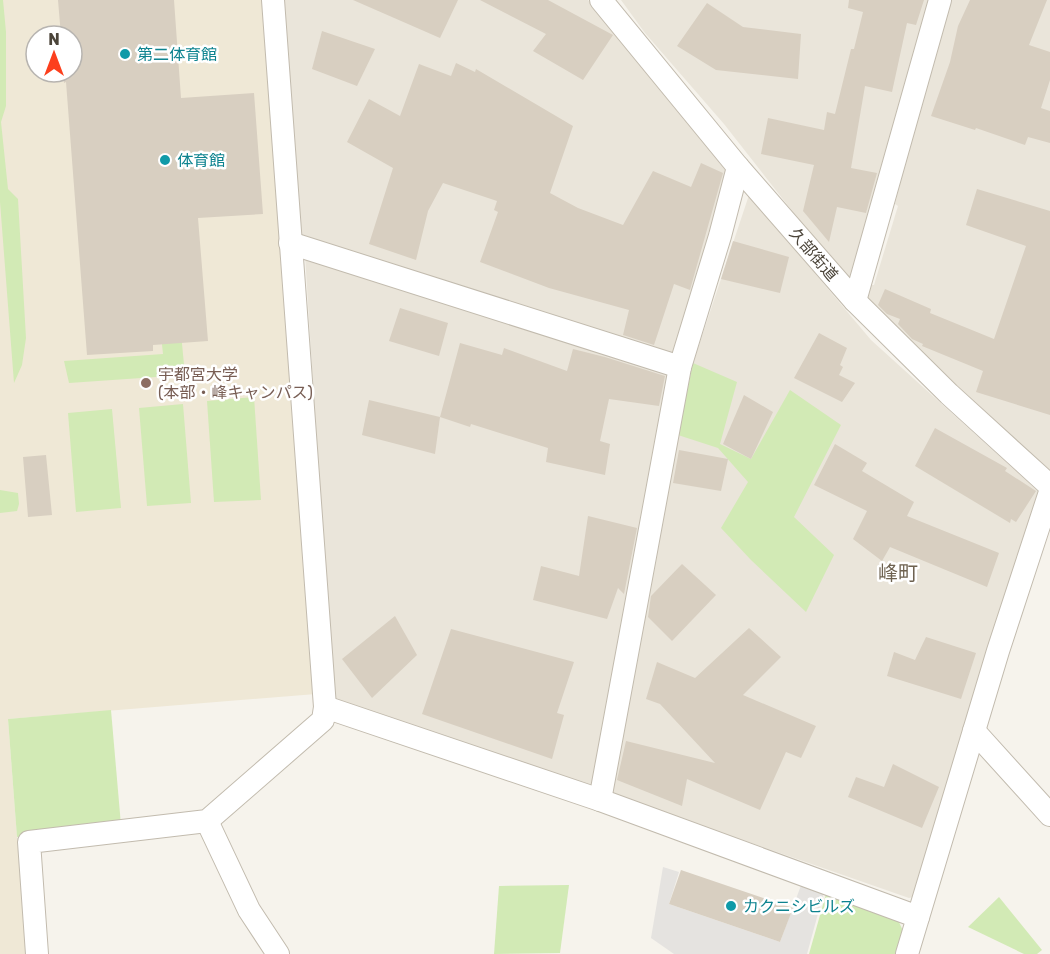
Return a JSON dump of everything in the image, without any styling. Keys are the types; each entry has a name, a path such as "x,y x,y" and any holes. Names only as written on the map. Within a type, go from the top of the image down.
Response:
{"street":[{"path":"37,954 29,842 207,821 324,720 325,707 273,0"},
{"name":"久部街道","path":"601,0 738,167 855,301 949,394 1050,486"},
{"path":"855,301 940,0"},
{"path":"600,800 680,367 720,236 738,167"},
{"path":"290,243 680,367"},
{"path":"907,954 974,731 1050,492"},
{"path":"325,707 600,800 918,917"},
{"path":"974,731 1050,815"},
{"path":"207,821 249,909 278,954"}],"shaded area":[{"name":"宇都宮大学 (本部・峰キャンパス)","path":"0,0 263,0 316,694 8,719 26,954 0,954"},
{"path":"281,0 588,0 734,173 675,357 299,236"},
{"path":"621,0 931,0 850,285 724,124 645,33"},
{"path":"949,0 1050,0 1050,471 933,368 867,299 871,285 874,285 898,206 895,204 912,135"},
{"path":"749,195 871,340 1039,492 920,895 909,898 613,795 610,786 693,363"},
{"path":"305,255 670,373 591,790 340,704 332,693"},
{"path":"663,867 679,872 669,904 780,942 803,880 825,888 807,954 674,954 651,938"}],"green space":[{"path":"0,0 3,0 6,32 6,106 1,122 8,189 18,199 26,338 22,365 14,383 0,202"},
{"path":"171,228 185,375 69,383 64,361 163,354 150,230"},
{"path":"693,363 737,382 720,444 751,459 790,390 841,425 794,517 834,555 806,612 721,528 748,482 718,448 678,435"},
{"path":"254,397 261,500 214,502 207,401"},
{"path":"183,404 191,503 147,506 139,408"},
{"path":"112,409 121,508 76,512 68,413"},
{"path":"0,490 18,493 17,511 0,513"},
{"path":"111,710 121,825 17,837 8,719"},
{"path":"569,885 560,953 494,954 499,886"},
{"path":"826,894 898,920 904,933 898,954 809,954"},
{"path":"999,897 1042,950 1037,954 1024,954 968,927"}],"building":[{"path":"58,0 174,0 181,98 254,93 263,214 198,218 208,341 153,345 153,351 87,355 66,84 84,84 84,24 60,24"},
{"path":"353,0 458,0 440,38"},
{"path":"480,0 548,0 613,35 583,80 533,51 546,34"},
{"path":"849,0 924,0 916,25 907,23 892,92 865,86 851,168 877,173 866,213 837,207 829,242 803,211 814,165 761,154 768,118 824,130 827,112 835,114 863,12 848,8"},
{"path":"970,0 1047,0 1029,45 1050,52 1050,80 1041,108 1050,111 1050,143 1028,137 1025,145 931,116 950,62 958,26"},
{"path":"707,3 743,27 801,34 798,79 716,70 677,46"},
{"path":"322,31 375,49 357,86 312,69"},
{"path":"456,63 475,72 476,69 573,126 550,193 578,208 623,225 653,171 691,187 701,163 723,173 690,290 674,284 654,345 623,335 629,310 549,288 480,262 498,212 494,210 497,201 443,183 428,211 416,260 369,244 393,168 347,142 369,99 400,116 419,64 451,76"},
{"path":"977,189 1050,211 1050,415 976,392 983,371 922,346 923,344 912,339 898,324 900,319 887,314 878,305 885,289 931,309 930,313 994,339 1026,246 966,225"},
{"path":"733,241 789,257 780,293 721,279"},
{"path":"400,308 448,323 439,356 389,341"},
{"path":"819,333 847,348 840,365 843,367 839,375 855,383 842,402 794,378"},
{"path":"460,343 502,355 504,348 567,371 573,349 605,357 665,376 659,406 609,399 600,441 610,444 605,475 546,462 548,448 471,424 470,427 440,417"},
{"path":"744,395 773,412 751,459 723,444"},
{"path":"369,400 440,417 435,454 362,435"},
{"path":"935,428 1007,468 1005,471 1036,491 1016,522 1011,519 1010,523 915,466"},
{"path":"835,444 867,463 862,471 914,502 907,516 999,553 987,587 890,547 882,561 853,539 867,511 814,485"},
{"path":"679,450 728,459 721,491 673,483"},
{"path":"46,455 52,515 28,517 23,457"},
{"path":"588,516 637,528 624,594 618,588 607,619 533,600 541,566 579,576"},
{"path":"682,564 716,595 672,641 648,617 651,596"},
{"path":"395,616 417,655 372,698 342,659"},
{"path":"749,628 781,657 743,695 816,726 801,758 786,752 760,810 687,779 682,806 617,780 626,741 715,763 660,704 646,699 657,662 695,678"},
{"path":"451,629 574,662 557,713 564,715 552,759 422,714"},
{"path":"926,637 976,653 961,699 887,676 894,652 915,660"},
{"path":"893,764 939,787 922,828 848,797 856,777 884,787"},
{"name":"カクニシビルズ","path":"681,870 793,908 780,942 669,904"}],"place":[{"name":"第二体育館","path":"125,54"},
{"name":"体育館","path":"165,160"},
{"name":"宇都宮大学 (本部・峰キャンパス)","path":"146,383"},
{"name":"カクニシビルズ","path":"731,906"}],"district":[{"name":"峰町","path":"898,573"}]}
